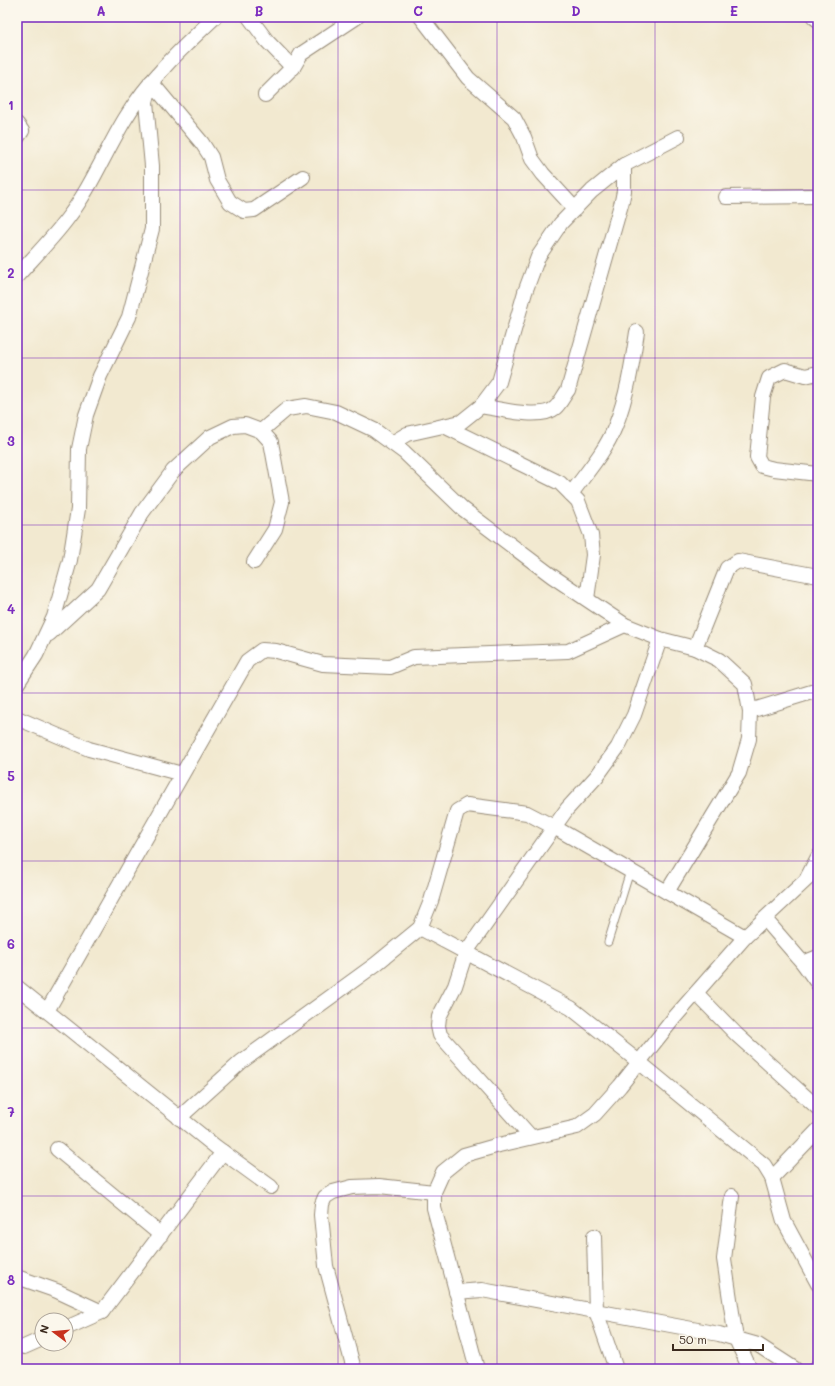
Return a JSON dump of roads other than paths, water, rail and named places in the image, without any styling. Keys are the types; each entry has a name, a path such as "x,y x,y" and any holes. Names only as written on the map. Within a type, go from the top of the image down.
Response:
{"street":[{"path":"17,276 68,219 92,181 125,118 151,82 183,46 215,17"},
{"path":"250,17 267,41 292,68"},
{"path":"265,95 292,68 301,54 357,17"},
{"path":"421,17 468,78 514,118 524,137 532,159 543,174 575,209"},
{"path":"814,17 818,20"},
{"path":"151,82 202,143 211,157 217,180 230,202 244,211 254,210 303,177"},
{"path":"17,684 36,655 54,617 70,560 78,509 79,448 86,415 100,376 129,317 152,229 152,166 146,102 151,82"},
{"path":"17,124 22,131 17,138"},
{"path":"392,443 407,434 461,422 481,406 499,382 525,292 538,258 561,223 592,191 624,165 678,137"},
{"path":"481,406 523,413 541,413 555,408 568,390 622,201 624,190 624,165"},
{"path":"726,197 818,196"},
{"path":"571,494 598,457 614,428 628,389 637,332"},
{"path":"818,372 806,376 785,370 769,378 763,397 757,457 762,466 768,468 818,474"},
{"path":"261,431 287,409 306,406 336,412 374,430 404,452 463,509 552,576 625,625 660,638 695,648 719,660 744,684 750,711 749,739 739,773 667,892"},
{"path":"43,640 98,588 142,513 173,471 210,438 233,426 245,425 261,431 271,442 282,502 275,529 254,562"},
{"path":"444,426 560,482 578,501 591,535 593,555 587,599"},
{"path":"695,648 727,568 738,561 818,576"},
{"path":"47,1011 247,661 262,650 276,651 323,664 390,667 414,657 568,652 625,625"},
{"path":"531,1137 440,1035 438,1026 439,1017 455,986 466,952 567,809 597,776 618,747 634,715 660,638"},
{"path":"750,711 818,690"},
{"path":"17,718 89,748 182,774"},
{"path":"179,1118 242,1062 376,964 420,928 431,901 457,811 467,805 527,813 745,937"},
{"path":"477,1369 434,1208 434,1192 443,1172 464,1155 531,1137 578,1127 595,1114 620,1086 674,1018 745,937 806,880 818,857"},
{"path":"764,919 803,963 818,984"},
{"path":"420,928 571,1008 764,1165 772,1178 784,1221 818,1284"},
{"path":"803,963 818,957"},
{"path":"17,987 179,1118 271,1187"},
{"path":"696,993 737,1035 818,1108"},
{"path":"772,1178 818,1130"},
{"path":"57,1149 160,1235"},
{"path":"74,1324 102,1312 223,1152"},
{"path":"354,1369 326,1266 321,1214 322,1204 325,1197 333,1192 352,1187 379,1186 434,1192"},
{"path":"732,1196 724,1259 736,1339 750,1369"},
{"path":"594,1236 596,1311 616,1369"},
{"path":"17,1277 57,1290 102,1312"},
{"path":"456,1292 482,1290 719,1334 758,1345 795,1369"},
{"path":"24,1347 34,1343"},
{"path":"817,1369 818,1365"}],"lane":[{"path":"608,942 630,871"}]}
